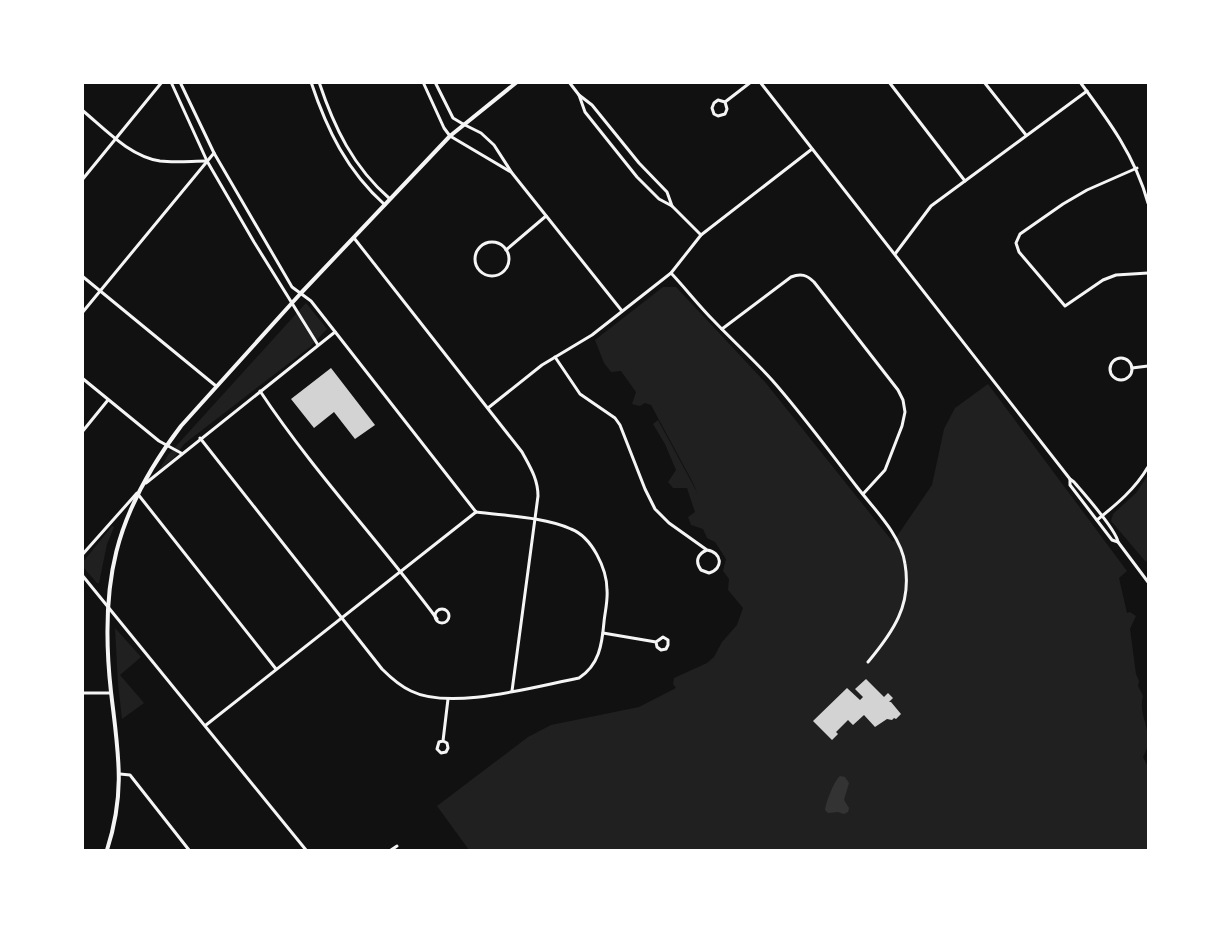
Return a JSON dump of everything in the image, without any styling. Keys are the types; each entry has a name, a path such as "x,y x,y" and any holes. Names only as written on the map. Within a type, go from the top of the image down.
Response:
{"main road":[{"path":"106,850 119,799 120,774 106,632 107,605 117,549 137,493 166,446 216,386 301,293 450,136 517,82"}],"street":[{"path":"82,180 162,82"},
{"path":"171,82 207,161 318,345"},
{"path":"180,82 214,153 291,287 311,301 476,512 535,520 573,529 586,540 600,560 608,588 603,633 599,655 594,665 579,678 472,698 448,699 413,692 395,681 382,669 200,438"},
{"path":"311,82 324,120 339,151 358,178 385,206"},
{"path":"319,82 331,117 350,153 365,173 391,200"},
{"path":"423,82 450,136 513,173"},
{"path":"435,82 453,118 481,133 494,145 546,216 622,311"},
{"path":"569,82 579,95 592,105 666,192 672,206"},
{"path":"725,102 751,82"},
{"path":"760,82 1070,479 1102,516 1118,542 1149,582"},
{"path":"889,82 965,181"},
{"path":"984,82 1026,135"},
{"path":"1080,82 1117,132 1137,168 1149,203"},
{"path":"895,254 931,206 1087,91"},
{"path":"579,95 585,112 637,177 659,199 672,206 701,235"},
{"path":"718,100 725,102 727,109 725,114 718,116 714,114 712,108 714,103 718,100"},
{"path":"82,110 134,151 158,160 207,161"},
{"path":"488,408 542,365 592,335 671,273 701,235 812,148"},
{"path":"82,313 214,153"},
{"path":"1137,168 1087,190 1063,204 1020,234 1016,243 1019,252 1065,306 1103,280 1116,275 1149,273"},
{"path":"506,250 546,216"},
{"path":"354,238 522,452 534,472 538,486 535,520 512,691"},
{"path":"492,242 502,245 506,250 509,256 508,265 501,274 487,276 478,268 476,255 483,246 492,242"},
{"path":"671,273 722,330 771,378 863,494 897,542 905,562 907,575 904,604 885,641 868,662"},
{"path":"722,330 791,277 801,274 808,276 814,282 898,390 903,400 905,412 902,426 885,470 863,494"},
{"path":"82,276 216,386"},
{"path":"142,486 335,332"},
{"path":"555,357 580,394 615,418 620,425 655,509 669,523 707,550 715,552 720,561 716,571 709,573 701,570 697,561 707,550"},
{"path":"1121,357 1127,359 1132,368 1130,375 1122,380 1113,377 1110,368 1112,362 1121,357"},
{"path":"1132,368 1149,366"},
{"path":"82,378 166,446 181,453"},
{"path":"260,392 315,466 400,570 436,619 446,622 450,616 448,611 438,610 435,615 436,619"},
{"path":"82,432 108,400"},
{"path":"1097,520 1122,500 1138,483 1149,466"},
{"path":"1070,479 1070,485 1112,540 1118,542"},
{"path":"82,555 137,493 276,669"},
{"path":"206,725 476,512"},
{"path":"82,575 306,850"},
{"path":"603,633 656,642 663,637 668,640 668,645 666,649 661,650 657,647 656,642"},
{"path":"82,693 111,693"},
{"path":"443,741 448,699"},
{"path":"443,741 447,743 448,748 443,753 436,747 439,742 443,741"},
{"path":"120,774 130,775 189,850"},
{"path":"391,850 397,846"}],"shaded area":[{"path":"663,287 676,287 765,382 893,542 932,485 944,429 955,408 988,384 1127,571 1119,578 1127,613 1130,612 1136,616 1130,629 1138,686 1143,696 1142,712 1148,733 1147,749 1143,757 1148,767 1148,850 469,850 437,806 528,737 551,725 639,707 676,688 673,684 674,678 707,663 714,657 722,642 737,625 743,608 728,590 729,579 723,571 726,559 715,542 707,538 703,529 691,525 688,517 695,512 687,488 673,488 668,482 676,470 653,424 658,420 698,494 651,405 632,404 636,392 621,371 611,372 604,363 595,340"},
{"path":"306,303 327,329 310,347 184,444 174,458 159,470 168,455"},
{"path":"1148,475 1148,559 1146,562 1111,521 1113,514 1136,493"},
{"path":"112,526 114,527 107,544 99,583 97,583 84,568 83,562"},
{"path":"115,628 141,657 120,675 144,703 122,719 118,684"},
{"path":"840,776 845,777 849,783 844,800 849,808 848,812 828,813 825,810 827,802"}],"building":[{"path":"331,368 375,425 355,439 334,412 314,428 291,399"},
{"path":"866,679 884,697 888,693 893,698 889,702 901,714 896,719 887,719 875,727 864,715 853,725 848,720 836,732 838,734 832,740 813,721 847,688 860,700 863,697 855,689"}]}
